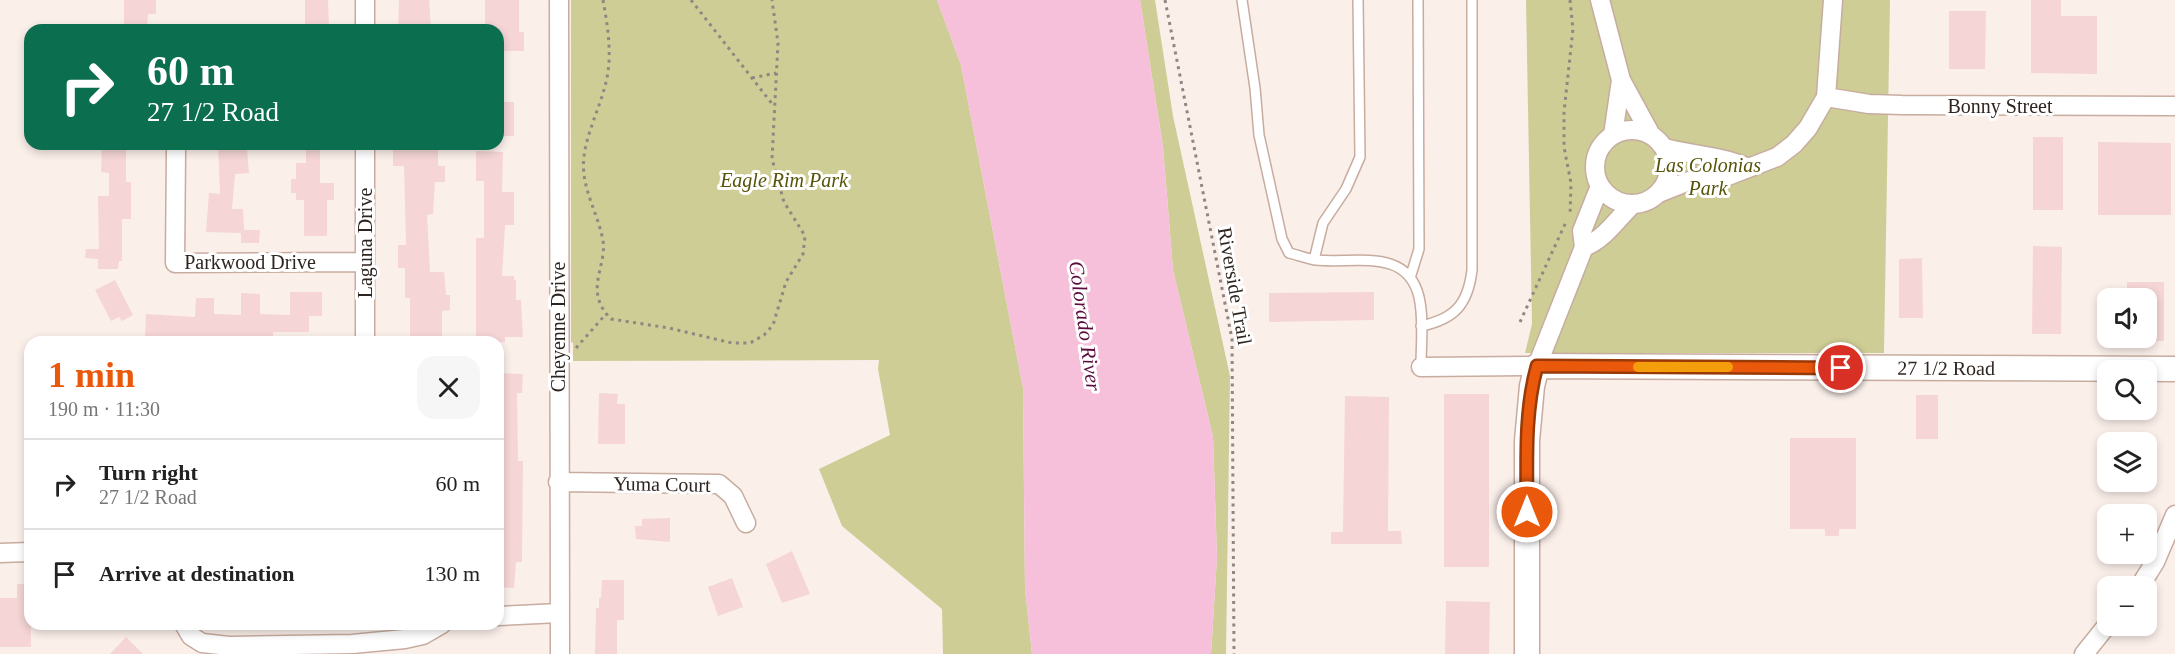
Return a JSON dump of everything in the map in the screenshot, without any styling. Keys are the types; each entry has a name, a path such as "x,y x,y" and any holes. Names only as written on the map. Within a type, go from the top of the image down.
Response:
{"street":[{"path":"365,0 365,24"},
{"name":"Cheyenne Drive","path":"559,0 560,654"},
{"path":"1600,0 1621,80 1651,135 1664,148 1669,167 1665,185 1659,193"},
{"path":"1651,135 1632,130 1613,135 1600,149 1595,167 1600,186 1614,199 1633,204 1642,203 1659,193 1699,177 1725,177 1777,157 1794,144 1808,128 1826,97 1833,0"},
{"path":"1613,135 1621,80"},
{"name":"Bonny Street","path":"1826,97 1869,104 1902,105 2175,106"},
{"path":"1664,148 1698,156 1726,158 1746,167"},
{"name":"Parkwood Drive","path":"177,150 175,263 365,262"},
{"name":"Laguna Drive","path":"365,150 365,336"},
{"path":"1527,654 1527,441 1532,386 1537,366 1584,247 1582,231 1600,186"},
{"path":"1584,247 1598,242 1611,225 1633,204"},
{"path":"1421,367 1537,366"},
{"name":"27 1/2 Road","path":"1537,366 2175,369"},
{"name":"Yuma Court","path":"558,482 719,484 733,496 746,523"},
{"path":"2147,576 2156,562 2175,515"},
{"path":"0,553 24,552"},
{"path":"504,616 559,613"},
{"path":"187,630 190,636 202,643 229,646 352,644 405,639 423,635 432,630"},
{"path":"2084,654 2098,636"}],"lane":[{"path":"1242,0 1256,88 1259,135 1282,239 1289,253 1314,260 1378,261 1397,265 1411,275 1419,297 1421,367"},
{"path":"1314,260 1323,223 1346,189 1360,157 1358,0"},
{"path":"1411,275 1419,249 1418,0"},
{"path":"1421,326 1439,322 1456,310 1469,293 1472,270 1472,0"}],"path":[{"path":"603,0 610,43 606,84 584,156 585,183 603,243 597,274 598,296 606,314 611,319 669,328 732,343 750,343 764,335 773,325 786,282 803,254 805,236 784,202 772,159 778,43 772,0"},
{"path":"691,0 774,106"},
{"name":"Riverside Trail","path":"1165,0 1232,339 1234,654"},
{"path":"1520,322 1569,215 1571,183 1564,147 1564,112 1573,29 1570,0"},
{"path":"752,78 777,73"},
{"path":"1569,215 1575,217"},
{"path":"558,357 573,351 606,314"}],"green space":[{"name":"Eagle Rim Park","path":"571,0 937,0 961,65 1023,388 1025,589 1032,654 943,654 942,609 842,526 819,469 890,435 878,369 879,360 573,361 573,342 571,343"},
{"path":"1140,0 1155,0 1173,116 1230,376 1226,654 1211,654 1217,557 1213,437 1173,270 1163,147"},
{"name":"Las Colonias Park","path":"1526,0 1890,0 1884,353 1525,353 1532,324"}],"water":[{"name":"Colorado River","path":"937,0 1140,0 1163,147 1173,270 1213,437 1217,557 1211,654 1032,654 1025,589 1023,388 961,65"}],"building":[{"path":"124,0 156,0 156,14 148,14 147,24 124,24"},
{"path":"305,0 328,0 329,24 305,24"},
{"path":"399,0 429,0 431,24 398,24"},
{"path":"485,0 519,0 519,32 524,32 524,51 504,51 504,24 485,24"},
{"path":"2031,0 2061,0 2061,16 2097,16 2097,74 2031,73"},
{"path":"1949,11 1986,11 1985,69 1949,69"},
{"path":"504,102 514,102 514,136 504,136"},
{"path":"2033,137 2063,137 2063,210 2033,210"},
{"path":"2098,142 2171,143 2171,215 2098,215"},
{"path":"102,150 126,150 126,182 131,182 131,219 122,219 122,261 119,261 118,269 98,269 98,259 85,258 86,249 99,249 98,196 109,196 109,173 101,172"},
{"path":"218,150 247,150 249,173 235,174 232,209 243,209 244,230 260,230 259,243 241,243 241,233 206,232 209,193 220,194"},
{"path":"306,150 320,150 320,183 334,183 334,200 327,200 327,236 304,236 304,200 296,200 296,193 291,193 291,179 296,179 296,163 306,163"},
{"path":"393,150 438,150 438,166 445,166 445,182 435,182 433,214 427,215 430,272 444,272 446,295 450,295 450,310 442,311 442,336 410,336 410,298 405,298 405,268 398,268 398,245 406,245 404,166 393,166"},
{"path":"476,151 503,152 502,192 514,192 514,225 505,225 502,276 514,276 516,280 516,300 521,300 523,337 505,337 505,342 504,336 476,336 476,238 484,238 484,181 476,181"},
{"path":"2033,246 2062,247 2061,334 2032,334"},
{"path":"1922,258 1923,318 1899,318 1899,259"},
{"path":"115,280 133,315 122,321 119,317 111,321 95,290"},
{"path":"2127,282 2164,282 2164,341 2157,341 2157,288 2127,288"},
{"path":"290,292 322,292 322,316 309,316 309,332 273,332 273,336 145,336 146,314 195,317 196,298 214,298 214,314 241,315 241,293 260,294 260,314 290,315"},
{"path":"1374,292 1374,320 1269,322 1269,293"},
{"path":"504,373 523,374 522,393 517,393 518,461 523,461 522,562 516,562 514,588 504,587"},
{"path":"599,393 618,394 617,404 625,404 625,444 598,444"},
{"path":"1444,394 1489,394 1489,567 1444,567"},
{"path":"1916,395 1938,395 1938,439 1916,439"},
{"path":"1345,396 1389,397 1388,531 1401,531 1402,544 1331,544 1331,532 1343,532"},
{"path":"1790,438 1856,438 1856,529 1839,529 1839,536 1825,536 1825,529 1790,529"},
{"path":"670,518 670,542 636,539 635,526 642,526 642,519"},
{"path":"792,551 810,594 782,603 766,564"},
{"path":"732,578 743,607 718,616 708,587"},
{"path":"602,580 624,580 624,620 617,620 617,654 595,654 596,608 599,608"},
{"path":"17,584 24,584 24,630 31,630 31,647 0,647 0,598 17,598"},
{"path":"1446,601 1490,602 1489,654 1445,654"},
{"path":"126,637 143,654 110,654"}],"slow traffic":[{"path":"1638,367 1728,367"}],"route":[{"path":"1527,512 1527,441 1532,386 1537,366 1841,368"}]}
